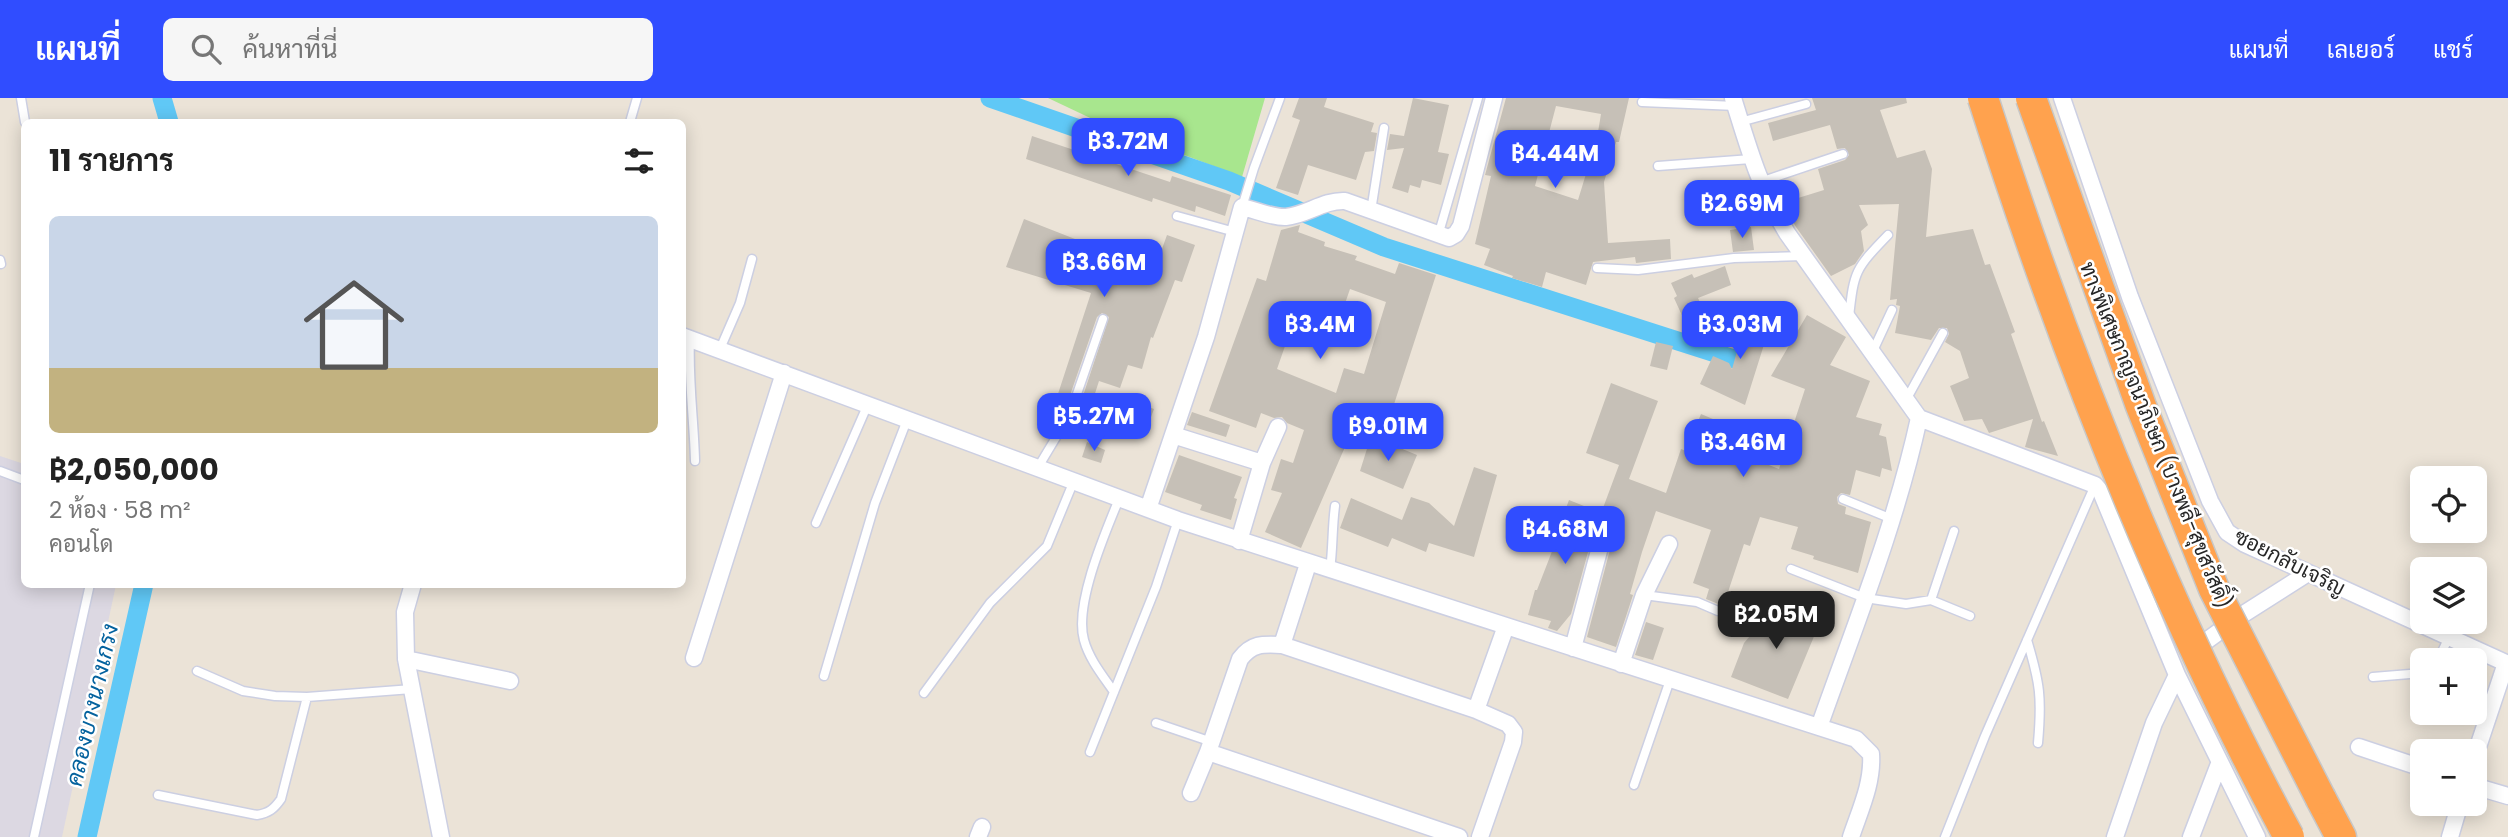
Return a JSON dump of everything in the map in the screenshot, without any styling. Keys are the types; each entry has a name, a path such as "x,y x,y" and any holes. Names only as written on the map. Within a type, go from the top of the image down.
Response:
{"highway":[{"path":"1983,98 2037,264 2096,423 2177,609 2250,765 2289,837"},
{"name":"ทางพิเศษกาญจนาภิเษก (บางพลี-สุขสวัสดิ์)","path":"2031,98 2141,406 2214,589 2341,837"}],"street":[{"path":"1148,509 1206,337 1242,207 1283,217 1296,215 1333,200 1345,201 1437,236 1449,238 1456,234 1461,226 1494,98"},
{"name":"ซอยกลับเจริญ","path":"2062,98 2130,297 2219,520 2227,531 2245,544 2507,663"},
{"path":"1735,102 1751,159 1768,201 1803,256 1919,418 2095,485 2108,503 2175,670 2257,837"},
{"path":"686,337 1073,483 1239,541 1856,739 1871,754 1871,766 1867,789 1851,837"},
{"path":"694,658 784,373"},
{"path":"1819,727 1892,519 1908,468 1919,418"},
{"path":"1239,541 1262,463 1278,427"},
{"path":"1173,435 1262,463"},
{"path":"1573,648 1608,517"},
{"path":"1621,664 1644,595 1668,544"},
{"path":"1282,645 1308,564"},
{"path":"2115,837 2175,670 2242,615 2308,573"},
{"path":"413,588 405,612 406,659 441,837"},
{"path":"1476,710 1506,626"},
{"path":"1191,793 1240,659 1247,650 1260,643 1282,645 1476,710 1508,724 1514,732 1480,837"},
{"path":"406,659 510,681"},
{"path":"2481,739 2507,663"},
{"path":"1210,747 1459,837"},
{"path":"2359,747 2410,764"},
{"path":"2191,837 2219,764"},
{"path":"2487,790 2508,796"},
{"path":"2450,837 2456,816"}],"lane":[{"path":"21,98 24,119"},
{"path":"630,119 636,98"},
{"path":"1242,207 1280,98"},
{"path":"1437,236 1478,98"},
{"path":"1642,102 1735,102"},
{"path":"1740,122 1806,104"},
{"path":"1371,211 1384,128"},
{"path":"1760,182 1843,154"},
{"path":"1658,166 1751,159"},
{"path":"1177,216 1235,232"},
{"path":"1849,320 1857,271 1888,235"},
{"path":"1597,268 1638,270 1734,258 1803,256"},
{"path":"720,349 740,303 752,259"},
{"path":"1872,353 1892,310"},
{"path":"1037,469 1070,414 1103,319"},
{"path":"1906,400 1943,333"},
{"path":"686,337 695,461"},
{"path":"816,523 868,404"},
{"path":"824,676 875,503 907,420"},
{"path":"0,471 21,479"},
{"path":"924,693 996,597 1047,546 1073,483"},
{"path":"1945,837 2095,485"},
{"path":"1114,692 1091,656 1084,639 1082,621 1099,549 1119,499"},
{"path":"1843,499 1892,519"},
{"path":"1330,570 1335,506"},
{"path":"1090,752 1156,587 1178,520"},
{"path":"1931,600 1954,531"},
{"path":"1791,569 1865,598 1906,604 1931,600 1970,616"},
{"path":"34,837 89,588"},
{"path":"1644,595 1697,601 1718,611"},
{"path":"2444,648 2449,637"},
{"path":"2027,640 2040,682 2042,704 2038,743"},
{"path":"197,671 243,691 275,696 307,697 412,689"},
{"path":"2373,677 2410,674"},
{"path":"1634,785 1670,680"},
{"path":"158,795 257,815 275,809 281,799 307,697"},
{"path":"1156,723 1210,747"}],"shaded area":[{"path":"0,456 21,463 21,588 115,588 62,837 0,837"}],"green space":[{"path":"1048,98 1265,98 1242,177 1103,124"}],"building":[{"path":"1299,98 1327,98 1324,107 1374,123 1371,132 1377,133 1374,151 1365,152 1356,180 1308,165 1298,195 1276,188 1300,120 1292,117"},
{"path":"1413,98 1449,105 1438,152 1449,154 1441,185 1422,180 1420,188 1410,185 1408,193 1392,188 1404,148 1387,150 1390,134 1404,136"},
{"path":"1506,98 1629,98 1619,142 1616,142 1604,182 1608,243 1670,239 1671,259 1636,263 1635,257 1593,262 1586,285 1546,272 1542,287 1512,278 1513,276 1484,265 1490,249 1475,244 1491,176 1485,175","holes":["1556,106 1601,114 1597,138 1578,200 1535,186"]},
{"path":"1812,98 1906,98 1907,103 1880,110 1897,158 1925,150 1932,169 1926,237 1973,229 1985,265 1990,264 2015,332 2011,334 2042,422 2044,421 2058,456 2025,447 2033,419 1989,433 1982,419 1964,421 1950,386 1969,378 1960,351 1945,342 1949,334 1947,328 1939,328 1931,340 1895,333 1900,306 1896,305 1897,299 1890,300 1899,204 1859,205 1868,225 1861,231 1864,251 1855,264 1831,276 1796,227 1782,203 1824,190 1818,169 1845,160 1849,155 1845,148 1837,149 1830,125 1773,141 1768,123 1816,110"},
{"path":"1032,136 1170,182 1172,176 1231,195 1225,216 1196,206 1195,212 1153,198 1152,202 1026,159"},
{"path":"1024,219 1103,250 1102,253 1154,271 1167,235 1195,245 1182,282 1175,280 1153,338 1151,337 1142,369 1128,365 1120,388 1099,381 1088,415 1078,411 1109,317 1102,313 1097,317 1066,407 1055,403 1091,293 1006,267"},
{"path":"1300,225 1298,232 1325,242 1324,246 1357,256 1355,260 1395,274 1399,263 1436,275 1384,435 1355,424 1301,548 1265,532 1282,493 1271,490 1281,459 1293,463 1304,430 1287,423 1282,417 1274,418 1261,413 1256,428 1209,411 1257,278 1266,281 1281,230","holes":["1350,289 1386,302 1364,374 1344,368 1336,393 1277,369 1299,306 1339,321"]},
{"path":"1751,227 1754,250 1733,252 1730,230"},
{"path":"1725,266 1731,285 1698,298 1711,326 1691,335 1674,298 1677,296 1671,283 1692,274 1694,278"},
{"path":"1749,309 1773,316 1745,405 1700,384 1713,356 1729,363 1732,369"},
{"path":"1807,315 1846,337 1830,365 1870,381 1856,417 1882,424 1879,435 1886,437 1892,471 1882,468 1880,477 1856,470 1850,495 1841,493 1837,497 1838,504 1846,507 1845,514 1871,522 1858,573 1791,549 1798,527 1760,517 1750,546 1744,544 1727,595 1730,596 1725,611 1721,605 1706,599 1709,589 1693,583 1711,530 1656,511 1616,647 1587,637 1618,519 1615,509 1603,508 1619,465 1586,453 1611,383 1658,401 1629,479 1666,493 1681,449 1686,451 1701,414 1732,427 1726,448 1779,469 1805,389 1771,376"},
{"path":"1656,342 1673,346 1667,370 1650,366"},
{"path":"1127,399 1154,409 1144,436 1117,426"},
{"path":"1192,412 1230,425 1226,437 1187,425"},
{"path":"1371,436 1417,455 1403,489 1360,471"},
{"path":"1087,442 1105,450 1101,463 1082,457"},
{"path":"1179,455 1242,477 1234,498 1237,499 1231,520 1200,510 1202,505 1165,492"},
{"path":"1474,467 1497,475 1474,557 1429,543 1426,552 1392,538 1388,547 1340,528 1351,498 1402,520 1411,497 1429,503 1454,526"},
{"path":"1569,500 1599,512 1571,614 1557,631 1548,628 1551,621 1528,615"},
{"path":"1778,603 1820,622 1788,699 1731,677 1744,643"},
{"path":"1646,622 1664,628 1653,660 1635,655"}],"waterway":[{"name":"คลองบางนางเกรง","path":"162,98 168,119"},
{"path":"990,98 1229,181 1384,247 1734,359"},
{"name":"คลองบางนางเกรง","path":"87,837 143,588"}]}
